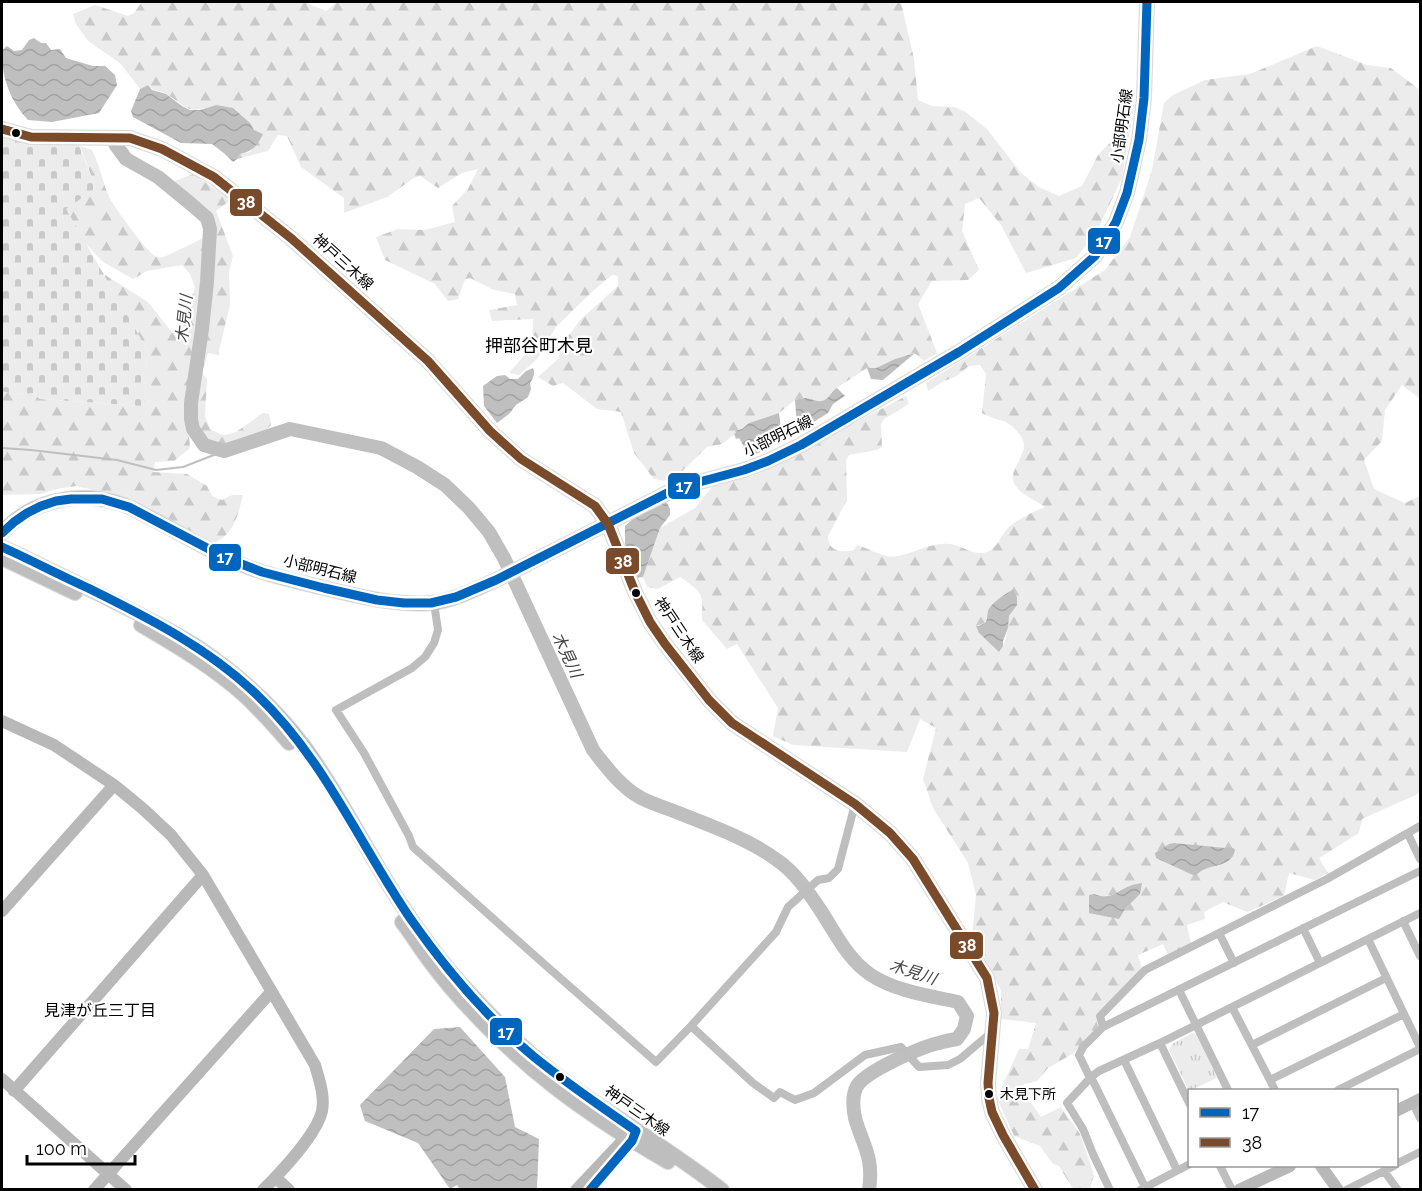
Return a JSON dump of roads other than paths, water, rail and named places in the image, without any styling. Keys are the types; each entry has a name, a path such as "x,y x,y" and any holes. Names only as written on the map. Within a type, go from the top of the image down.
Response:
{"main road":[{"name":"小部明石線","path":"2,533 32,508 58,500 88,497 120,503 215,553 254,570 372,599 408,604 434,603 468,593 496,580 677,488 744,470 768,461 801,445 959,352 1059,288 1095,256 1116,222 1127,193 1139,140 1144,98 1146,2"},
{"name":"神戸三木線","path":"2,129 31,136 130,138 162,149 214,177 292,238 428,361 490,431 521,459 595,506 608,524 635,592 650,622 664,644 709,700 732,723 855,804 890,833 913,859 987,978 994,1012 988,1083 992,1112 1035,1190"},
{"name":"神戸三木線","path":"2,547 164,628 199,648 251,689 275,713 308,753 326,778 397,898 463,986 497,1023 533,1056 632,1136 706,1177 722,1190"},
{"name":"神戸三木線","path":"2,558 141,626 191,655 243,695 268,719 294,750 319,784 389,903 431,964 490,1030 553,1086 715,1190"}],"street":[{"path":"434,603 438,630 434,643 425,657 412,668 336,710 364,753 413,846 656,1062 776,932 788,907 818,880 829,878 837,868 855,804"},
{"path":"2,721 54,745 114,785 171,835 203,875 315,1065 322,1090 322,1110 315,1130 276,1178 263,1190"},
{"path":"2,911 114,785"},
{"path":"1103,1027 1100,1016 1145,970 1327,879 1420,826"},
{"path":"1408,834 1420,859"},
{"path":"1188,1165 1142,1188 1079,1055 1083,1047 1103,1027 1420,871"},
{"path":"14,1091 203,875"},
{"path":"1110,1190 1083,1129 1067,1103 1091,1077 1099,1071 1160,1043 1420,913"},
{"path":"1403,921 1420,956"},
{"path":"1303,928 1320,963"},
{"path":"1220,933 1234,963"},
{"path":"1357,1086 1420,1048 1368,939"},
{"path":"1252,1045 1386,978"},
{"path":"1179,990 1227,1089"},
{"path":"94,1190 272,992"},
{"path":"1232,1007 1274,1089"},
{"path":"1270,1080 1404,1014"},
{"path":"691,1026 753,1083 774,1098 780,1092 795,1100 814,1093 865,1055 901,1047 919,1067 948,1065 960,1059 992,1032"},
{"path":"1160,1043 1188,1101"},
{"path":"1124,1060 1178,1170"},
{"path":"2,1079 126,1190"},
{"path":"1398,1110 1417,1101 1420,1118"},
{"path":"576,1190 632,1136"},
{"path":"590,1190 632,1136"},
{"path":"1398,1163 1420,1152"},
{"path":"1220,1167 1232,1190"},
{"path":"1239,1190 1288,1167"},
{"path":"1322,1167 1338,1190"},
{"path":"1346,1190 1391,1167"},
{"path":"1384,1171 1398,1190"},
{"path":"276,1178 289,1190"}],"water":[{"path":"34,38 41,43 46,43 51,50 60,49 66,58 93,66 105,66 115,75 117,85 99,113 52,122 28,120 16,105 8,88 3,69 2,50 7,46 14,51 22,50 29,40"},
{"path":"148,85 152,90 166,94 190,110 200,110 216,105 233,108 250,123 254,130 263,134 254,147 240,154 233,162 212,144 181,143 133,117 131,111 140,89"},
{"path":"915,353 883,380 871,379 867,368 876,368"},
{"path":"533,368 534,374 528,397 497,423 484,406 483,386 497,376 505,375 510,379 518,379"},
{"path":"837,388 845,396 833,404 828,413 804,428 797,427 795,400 806,398 824,400"},
{"path":"779,413 782,437 762,451 749,455 739,438 736,439 735,431 749,423"},
{"path":"663,501 670,509 670,515 660,528 643,577 636,578 625,544 625,526 635,517"},
{"path":"1013,590 1017,597 1017,605 1009,616 1003,646 999,652 979,633 976,626 986,622 992,605"},
{"path":"1174,843 1235,849 1234,855 1227,862 1202,870 1195,876 1156,858 1155,853"},
{"path":"1142,883 1140,894 1125,909 1119,919 1089,913 1089,895 1110,896 1132,885"},
{"path":"460,1027 505,1077 515,1127 539,1139 537,1189 460,1190 457,1185 450,1189 418,1143 365,1121 360,1105 434,1029"}],"waterway":[{"name":"木見川","path":"115,144 126,159 158,177 207,218 210,229 207,282 191,403 193,429 204,445 224,451 290,429 381,448 445,485 469,508 489,532 504,558 593,750 621,783 641,798 742,839 784,865 807,890 849,954 863,969 880,981 924,995 958,1002 967,1016 964,1029 957,1039 931,1045 895,1060 862,1080 855,1090 855,1118 869,1160 869,1190"},
{"path":"2,448 117,460 156,470 183,467 224,451"}],"place":[{"name":"木見下所","path":"989,1094"}],"district":[{"name":"押部谷町木見","path":"539,345"},
{"name":"見津が丘三丁目","path":"100,1010"}]}
